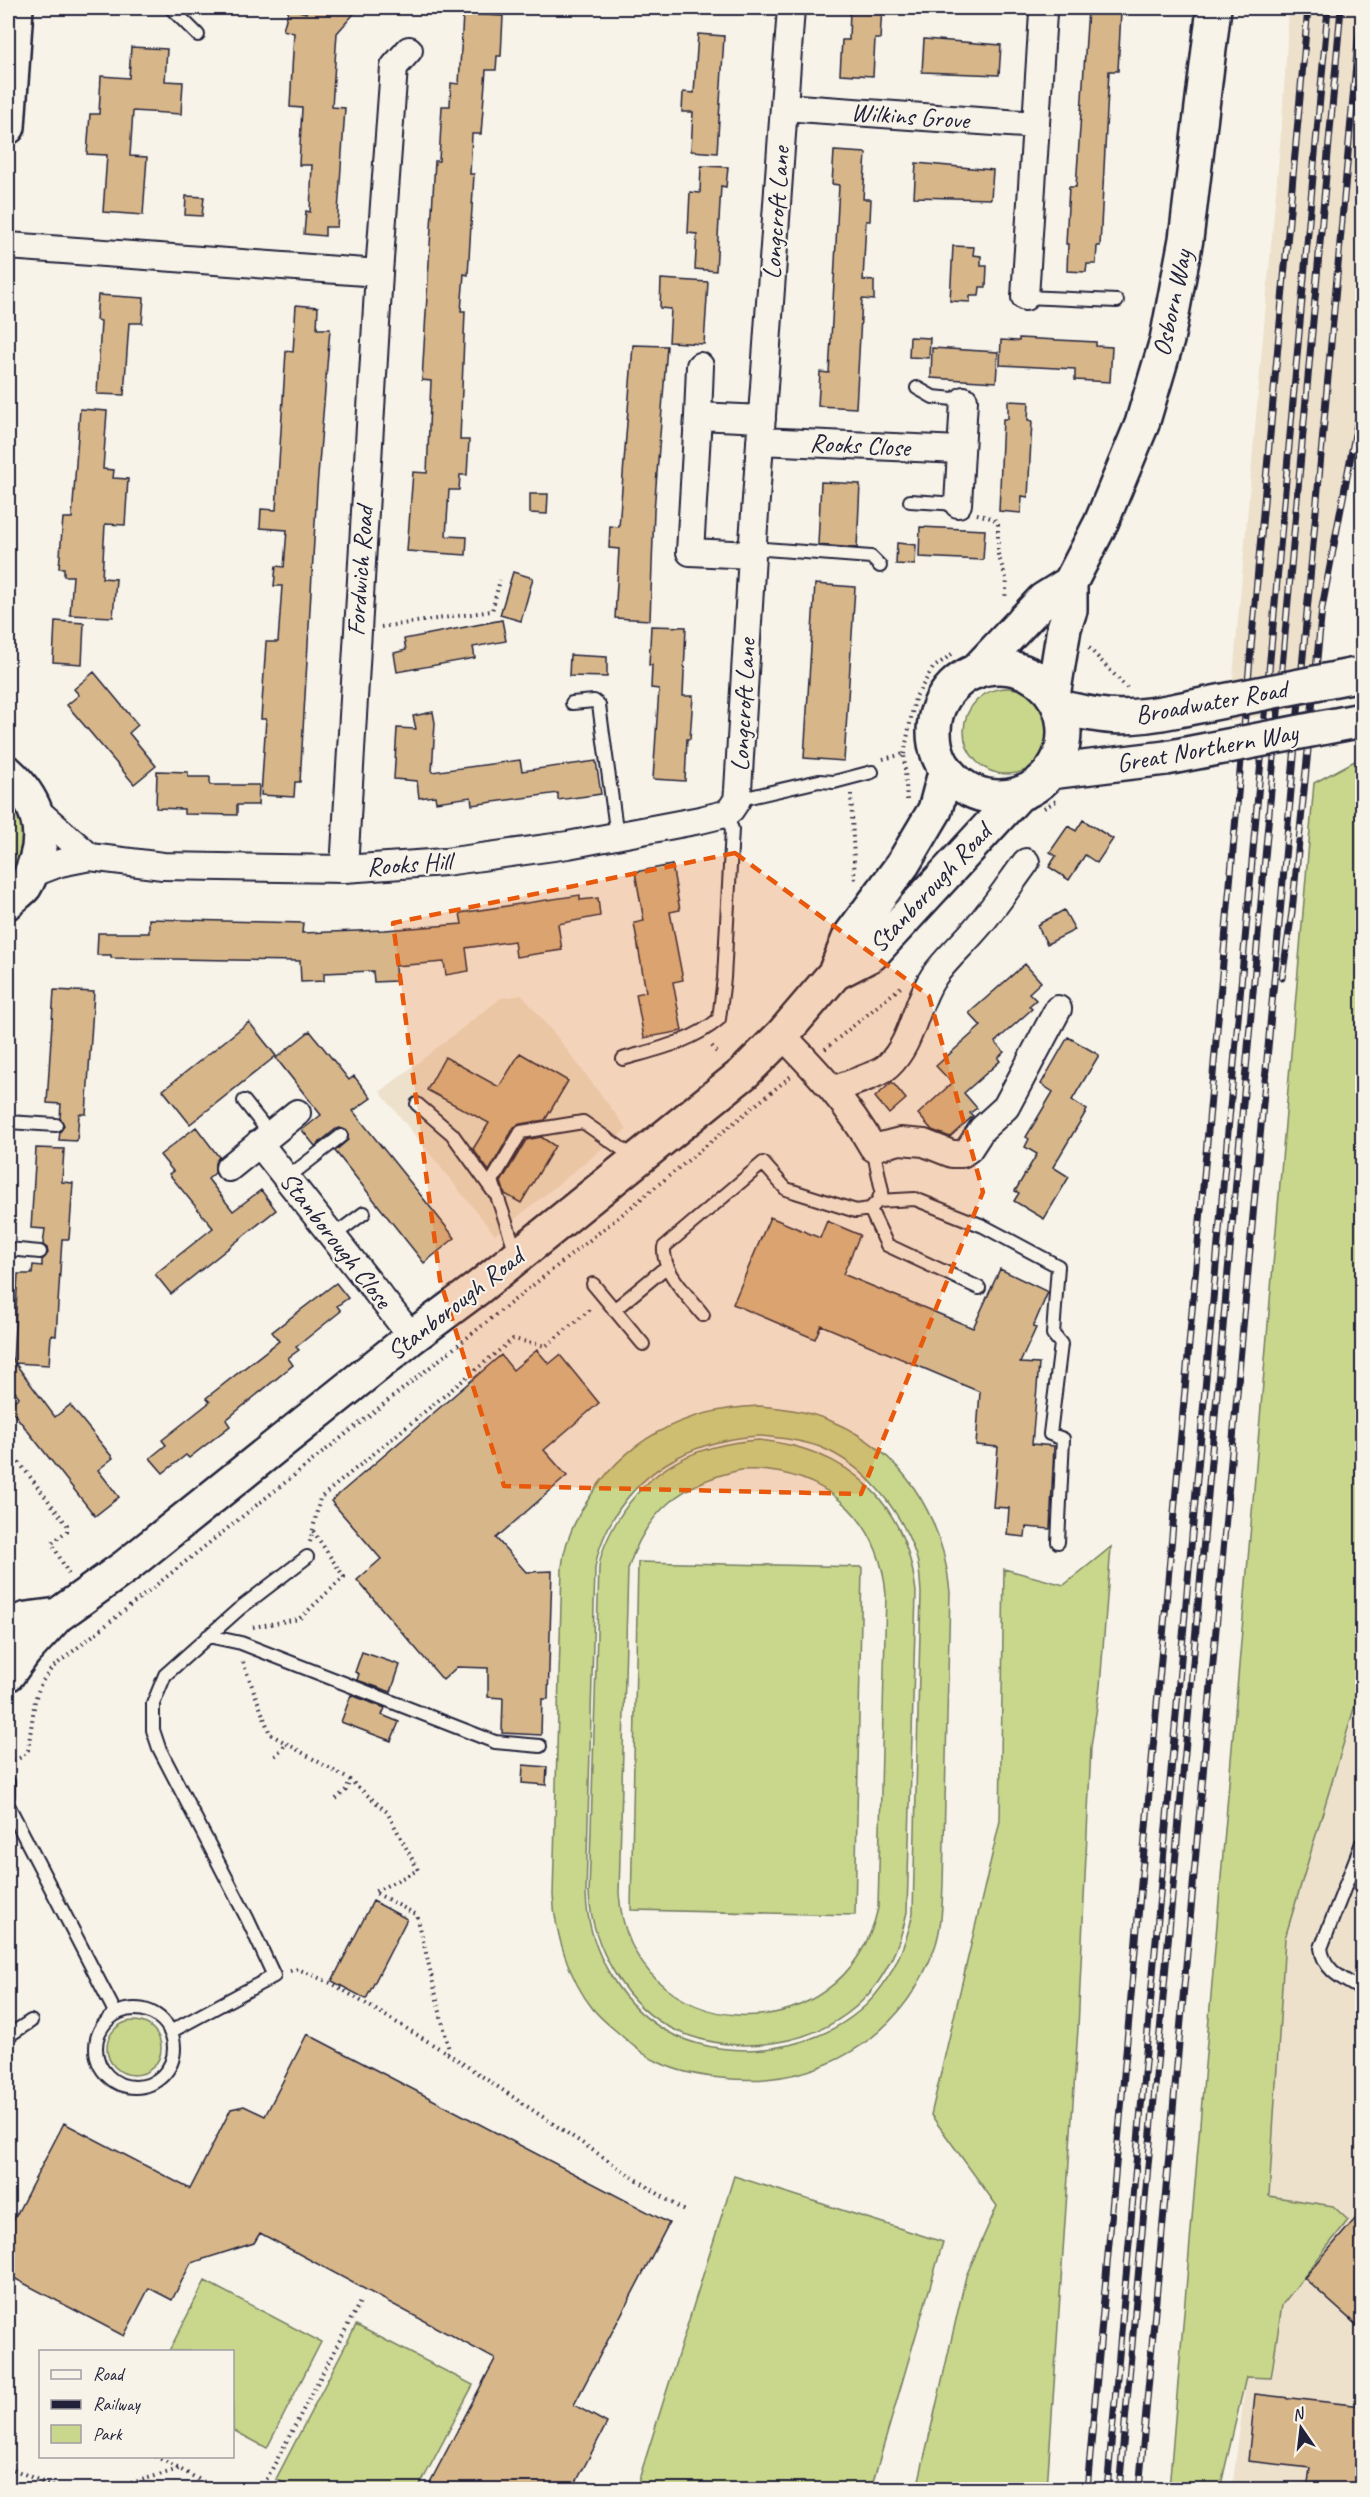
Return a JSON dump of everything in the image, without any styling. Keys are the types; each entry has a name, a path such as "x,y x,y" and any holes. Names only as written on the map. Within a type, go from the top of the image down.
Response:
{"main road":[{"name":"Osborn Way","path":"1056,701 1064,628 1070,610 1070,583 1101,523 1142,424 1167,340 1186,239 1214,8"},
{"path":"8,127 12,23"},
{"path":"975,672 1043,600 1070,583"},
{"path":"996,666 1031,675 1056,701 1064,723 1058,784 1035,786 1030,802 977,793 960,783 946,769 937,752 934,732 937,713 945,696 958,681 975,672 996,666"},
{"name":"Broadwater Road","path":"1056,701 1098,717 1125,718 1359,675"},
{"name":"Great Northern Way","path":"1058,784 1166,758 1362,720"},
{"name":"Stanborough Road","path":"8,1674 24,1652 58,1615 134,1560 412,1337 518,1256 744,1072 782,1035 835,974 850,936 903,864 934,810 946,769"},
{"path":"8,773 25,789 36,810 41,836 31,874 24,886 8,902"},
{"name":"Stanborough Road","path":"835,974 872,954 907,913 1030,802"},
{"name":"Stanborough Road","path":"8,1625 27,1619 58,1615"}],"street":[{"name":"Longcroft Lane","path":"731,807 791,8"},
{"path":"1025,297 1043,13"},
{"name":"Fordwich Road","path":"344,868 379,273 394,67 409,50"},
{"name":"Wilkins Grove","path":"784,107 1036,125"},
{"path":"8,246 379,273"},
{"path":"700,366 690,552 752,551"},
{"path":"958,504 964,400"},
{"path":"698,416 761,430"},
{"name":"Rooks Close","path":"761,430 960,450"},
{"name":"Rooks Hill","path":"31,874 60,863 90,857 163,866 344,868 445,862 617,836 731,807"},
{"path":"36,810 90,857"},
{"path":"833,1090 886,1069 897,1057 914,1026 925,992 933,977 949,956 974,932 1026,862"},
{"path":"782,1035 857,1119 873,1148 900,1141 924,1143 952,1154 962,1154 969,1149 982,1129 1006,1107 1058,1009"},
{"path":"229,1168 297,1113"},
{"name":"Stanborough Close","path":"265,1139 287,1178 412,1337"}],"lane":[{"path":"171,8 198,35"},
{"path":"1025,297 1117,301"},
{"path":"917,388 933,397 964,400"},
{"path":"910,501 958,504"},
{"path":"752,551 871,557 880,566"},
{"path":"572,703 594,701 599,705 617,836"},
{"path":"623,1059 675,1044 702,1033 719,1019 732,829 731,807 819,781 834,782 850,772 872,772"},
{"path":"244,1101 265,1139"},
{"path":"417,1104 452,1134 497,1196"},
{"path":"8,1122 56,1125"},
{"path":"518,1256 492,1181 521,1132 583,1122 637,1160"},
{"path":"287,1178 341,1136"},
{"path":"873,1148 882,1191 874,1205 887,1245 979,1288"},
{"path":"703,1315 666,1268 663,1258 664,1247 764,1163 786,1188 856,1211 874,1205 915,1199 983,1226 1058,1266 1053,1334 1061,1344 1050,1434 1063,1439 1058,1542"},
{"path":"333,1236 364,1213"},
{"path":"8,1249 40,1252"},
{"path":"614,1310 666,1268"},
{"path":"592,1284 643,1344"},
{"path":"170,2032 274,1976 242,1908 159,1748 153,1730 153,1704 165,1675 208,1636 307,1557"},
{"path":"208,1636 241,1643 495,1742 540,1746"},
{"path":"8,1782 8,1796"},
{"path":"8,1805 116,2014"},
{"path":"1362,1843 1322,1948 1323,1959 1329,1970 1362,1990"},
{"path":"126,2011 147,2012 164,2023 170,2032 173,2044 168,2068 160,2078 149,2085 124,2086 113,2081 98,2061 96,2048 98,2034 105,2023 116,2014 126,2011"},
{"path":"8,2036 31,2021"}],"path":[{"path":"958,504 980,516 994,519 998,524 998,554 1007,581 1005,603"},
{"path":"357,631 492,611 500,580"},
{"path":"1084,643 1132,694"},
{"path":"855,884 850,772 904,754 908,809"},
{"path":"1030,802 1058,784"},
{"path":"830,1045 910,980"},
{"path":"8,1762 22,1757 28,1750 35,1700 41,1683 52,1668 625,1212 768,1093"},
{"path":"307,1557 320,1498 513,1339 546,1346 604,1298"},
{"path":"8,1448 67,1525 68,1531 52,1543 72,1581"},
{"path":"313,1531 344,1577 299,1619 249,1628 243,1634 241,1656 270,1734 350,1780 387,1812 418,1870 374,1892 417,1915 449,2050 447,2053"},
{"path":"275,1756 286,1743"},
{"path":"336,1799 346,1790 350,1780"},
{"path":"274,1976 298,1969 333,1984 447,2053 684,2211"},
{"path":"261,2490 361,2300"},
{"path":"156,2458 219,2490"},
{"path":"8,2467 61,2490"},
{"path":"108,2490 179,2469"}],"highlighted area":[{"path":"735,853 929,996 983,1192 861,1494 504,1486 440,1280 393,923"}],"shaded area":[{"path":"1289,8 1362,8 1362,411 1331,547 1317,704 1229,722 1282,122"},
{"path":"522,995 558,1038 627,1129 495,1235 380,1092 501,998"},
{"path":"1362,1682 1362,2489 1232,2490 1269,2196 1285,1938"}],"green space":[{"path":"1007,688 1031,695 1043,707 1050,731 1043,755 1031,767 1007,774 983,767 971,755 964,731 971,707 983,695"},
{"path":"1362,757 1362,1682 1285,1938 1269,2196 1333,2206 1348,2220 1282,2305 1271,2378 1246,2377 1220,2489 1169,2489 1314,783"},
{"path":"8,797 20,818 23,839 19,860 8,881"},
{"path":"759,1406 813,1415 856,1434 879,1450 915,1489 928,1512 939,1537 950,1592 942,1908 935,1947 920,1979 901,2008 878,2032 852,2051 823,2066 791,2075 757,2079 706,2076 667,2066 640,2052 604,2020 584,1997 570,1970 560,1940 553,1895 562,1567 570,1534 582,1510 602,1480 638,1445 659,1431 682,1421 732,1408","holes":["760,1436 798,1441 820,1447 852,1465 866,1477 891,1506 901,1522 917,1560 921,1593 913,1913 902,1950 890,1974 875,1996 846,2021 824,2033 774,2048 722,2049 697,2044 655,2024 624,1994 611,1976 593,1937 586,1894 595,1569 602,1542 614,1517 627,1498 658,1469 676,1458 716,1442"]},
{"path":"759,1440 791,1445 820,1455 846,1468 868,1486 886,1507 900,1532 910,1560 916,1592 907,1912 901,1936 879,1981 863,2000 844,2016 799,2037 774,2043 748,2045 698,2038 675,2030 657,2020 641,2007 627,1991 605,1954 597,1934 589,1894 599,1568 603,1550 617,1521 630,1502 660,1472 696,1453 736,1442","holes":["741,1470 770,1471 796,1477 820,1487 840,1501 858,1519 872,1540 881,1566 886,1594 878,1908 858,1957 825,1991 784,2010 740,2015 696,2006 659,1982 632,1944 619,1893 628,1569 645,1531 656,1515 685,1491 701,1482"]},
{"path":"1111,1547 1100,1686 1091,1747 1078,2028 1047,2489 917,2489 966,2276 997,2206 931,2115 1000,1821 1004,1569 1064,1585"},
{"path":"638,1562 862,1567 855,1915 631,1910"},
{"path":"129,2021 139,2021 149,2025 157,2033 161,2048 157,2063 149,2071 139,2075 129,2075 119,2071 111,2063 107,2053 107,2043 111,2033 119,2025"},
{"path":"734,2176 943,2242 871,2489 636,2489"},
{"path":"205,2281 321,2342 267,2448 234,2431 234,2350 170,2350"},
{"path":"356,2325 473,2385 418,2489 296,2489 276,2479"}],"building":[{"path":"289,8 306,13 308,8 359,8 337,33 332,107 345,108 337,227 325,227 325,236 304,234 306,211 310,212 312,165 299,165 302,108 290,107 294,33 283,30"},
{"path":"850,8 882,8 880,39 875,39 873,76 840,74 842,40 849,40"},
{"path":"1088,9 1121,11 1118,71 1109,71 1100,246 1097,246 1096,264 1087,264 1086,272 1067,271 1068,244 1066,244 1069,187 1076,187"},
{"path":"463,14 503,16 501,56 497,56 496,70 486,70 481,134 472,134 470,174 474,174 468,275 464,274 461,311 465,311 460,440 469,440 467,475 460,475 459,490 449,490 446,536 467,537 466,555 407,551 413,472 427,473 431,381 422,380 435,161 439,161 442,106 450,106 451,83 459,84"},
{"path":"698,34 724,36 717,153 691,151 693,112 682,112 683,92 694,93"},
{"path":"924,39 1001,45 999,75 922,72"},
{"path":"131,47 167,49 165,81 183,82 181,114 133,111 130,156 147,157 143,215 103,212 107,155 87,154 90,114 99,114 101,76 129,78"},
{"path":"834,151 866,153 863,199 871,199 870,221 866,221 863,280 874,281 874,300 862,299 856,408 818,406 820,372 829,373 839,185 832,184"},
{"path":"916,163 993,170 991,199 914,197"},
{"path":"701,166 728,167 726,187 721,186 716,271 695,269 697,234 688,233 690,192 700,193"},
{"path":"186,196 204,197 202,216 185,215"},
{"path":"953,246 974,247 973,255 981,256 981,266 987,266 986,287 980,287 979,296 970,296 970,302 950,301"},
{"path":"661,279 708,282 704,344 669,342 671,309 660,308"},
{"path":"98,295 144,298 142,323 129,323 124,395 97,394 101,321 96,320"},
{"path":"296,305 318,307 317,329 330,329 317,488 300,782 295,782 294,797 261,795 266,719 261,719 266,642 278,642 282,586 274,586 276,566 284,567 287,530 260,528 261,509 276,510 286,351 293,352"},
{"path":"910,337 930,338 929,358 909,357"},
{"path":"1019,338 1096,342 1096,346 1112,347 1110,382 1075,380 1075,369 1000,365 1001,340 1019,341"},
{"path":"633,345 667,346 654,511 650,620 615,618 619,549 609,548 610,526 619,527"},
{"path":"932,348 998,352 996,382 931,378"},
{"path":"1008,401 1029,402 1028,420 1032,421 1028,497 1022,496 1021,513 999,511 1003,419 1008,419"},
{"path":"80,409 107,411 103,469 114,470 113,478 128,479 125,525 105,524 102,578 116,579 113,617 70,615 73,576 64,576 64,568 59,568 63,518 72,518"},
{"path":"821,482 860,484 857,548 818,545"},
{"path":"530,494 548,494 547,514 530,513"},
{"path":"920,527 985,530 983,560 919,557"},
{"path":"897,543 916,545 915,565 896,564"},
{"path":"513,572 533,578 521,621 500,615"},
{"path":"815,584 855,587 844,761 804,758"},
{"path":"502,620 506,641 473,647 475,658 397,672 394,653 406,650 404,639"},
{"path":"55,621 84,623 82,664 53,662"},
{"path":"651,626 686,627 683,696 693,696 690,739 687,739 685,781 653,779 659,689 651,688 652,665 649,665"},
{"path":"570,655 607,657 607,677 569,676"},
{"path":"94,672 138,725 129,733 156,766 134,784 67,705 79,695 74,689"},
{"path":"433,712 435,723 432,772 520,760 522,771 596,761 601,794 558,800 558,793 472,805 471,797 436,802 435,796 419,798 417,781 394,779 397,728 416,729 413,716"},
{"path":"157,771 188,772 188,777 210,777 210,785 259,785 258,805 237,805 237,815 184,814 184,809 156,808"},
{"path":"1083,820 1113,839 1097,863 1085,855 1069,880 1049,867 1056,856 1050,852 1068,826 1076,831"},
{"path":"672,865 680,910 670,912 683,980 673,982 682,1031 644,1038 636,994 646,992 634,923 644,921 635,872"},
{"path":"580,895 580,900 598,898 600,916 558,924 562,950 516,957 514,941 466,948 469,971 446,975 444,962 395,966 396,981 374,982 373,971 324,973 324,981 301,982 300,961 111,958 111,955 97,955 98,933 149,933 149,919 303,923 302,933 385,930 462,924 460,913"},
{"path":"1064,910 1075,930 1047,944 1037,925"},
{"path":"1025,964 1041,982 1029,993 1036,1000 1029,1006 1032,1009 995,1042 1004,1052 998,1058 1000,1061 964,1093 977,1108 970,1113 973,1116 950,1137 932,1130 918,1114 952,1083 936,1066 981,1026 969,1013"},
{"path":"54,990 94,992 86,1114 79,1114 77,1141 59,1140 64,1125 60,1118 61,1104 47,1103"},
{"path":"249,1022 276,1056 190,1124 163,1090"},
{"path":"310,1031 349,1080 354,1076 371,1098 353,1111 455,1238 424,1263 335,1151 348,1140 347,1131 336,1129 315,1146 302,1130 321,1115 276,1058"},
{"path":"1068,1037 1099,1055 1072,1100 1087,1110 1053,1167 1069,1177 1044,1219 1014,1201 1019,1193 1015,1191 1037,1154 1025,1147 1029,1139 1026,1137 1053,1092 1041,1084"},
{"path":"520,1053 568,1081 545,1120 514,1127 489,1171 473,1149 489,1123 427,1090 445,1057 499,1087"},
{"path":"892,1082 906,1099 889,1114 875,1097"},
{"path":"196,1127 219,1157 215,1163 215,1173 208,1179 233,1211 261,1190 276,1210 171,1294 155,1274 213,1228 169,1174 173,1171 160,1155"},
{"path":"541,1137 555,1146 521,1203 505,1194 501,1182 526,1140"},
{"path":"36,1148 64,1149 62,1182 73,1183 69,1239 62,1239 56,1336 51,1335 49,1365 15,1363 55,1417 70,1405 113,1458 98,1470 119,1497 95,1516 8,1406 19,1397 8,1383 8,1354 13,1361 18,1274 32,1274 33,1265 42,1266 42,1260 48,1253 47,1248 43,1245 45,1229 31,1228"},
{"path":"770,1217 820,1238 827,1221 860,1235 843,1274 973,1328 1000,1269 1048,1292 1033,1327 1036,1328 1020,1363 1039,1364 1032,1444 1054,1446 1050,1529 1026,1527 1025,1537 1007,1535 1009,1508 993,1507 998,1447 976,1445 980,1392 821,1325 815,1339 733,1304"},
{"path":"336,1283 348,1298 337,1306 341,1311 296,1347 299,1350 288,1358 293,1365 226,1420 230,1426 189,1458 186,1455 163,1473 150,1458 166,1445 162,1440 210,1402 206,1398 279,1341 272,1332"},
{"path":"537,1350 549,1364 560,1355 599,1403 544,1450 567,1476 496,1538 526,1572 552,1571 548,1699 542,1699 541,1735 502,1733 503,1698 488,1697 488,1668 457,1667 443,1680 357,1580 381,1559 331,1501 501,1355 513,1370"},
{"path":"362,1652 400,1665 391,1692 357,1680 359,1674 355,1672"},
{"path":"351,1695 385,1708 382,1715 399,1722 391,1741 341,1722"},
{"path":"523,1765 547,1767 546,1785 522,1783"},
{"path":"373,1901 407,1919 366,1999 332,1981"},
{"path":"307,2034 669,2223 574,2405 607,2423 572,2490 426,2490 495,2359 260,2233 254,2243 191,2263 172,2300 149,2288 124,2336 8,2275 8,2231 64,2123 190,2189 231,2109 244,2106 265,2116"},
{"path":"1362,2211 1362,2330 1304,2278"},
{"path":"1255,2394 1362,2406 1358,2449 1362,2450 1362,2490 1307,2490 1310,2468 1248,2461"}],"railway":[{"path":"1087,2490 1308,8"},
{"path":"1107,2490 1328,8"},
{"path":"1119,2490 1341,8"},
{"path":"1139,2490 1361,8"},
{"path":"1282,978 1292,912 1322,608 1362,398"}]}
